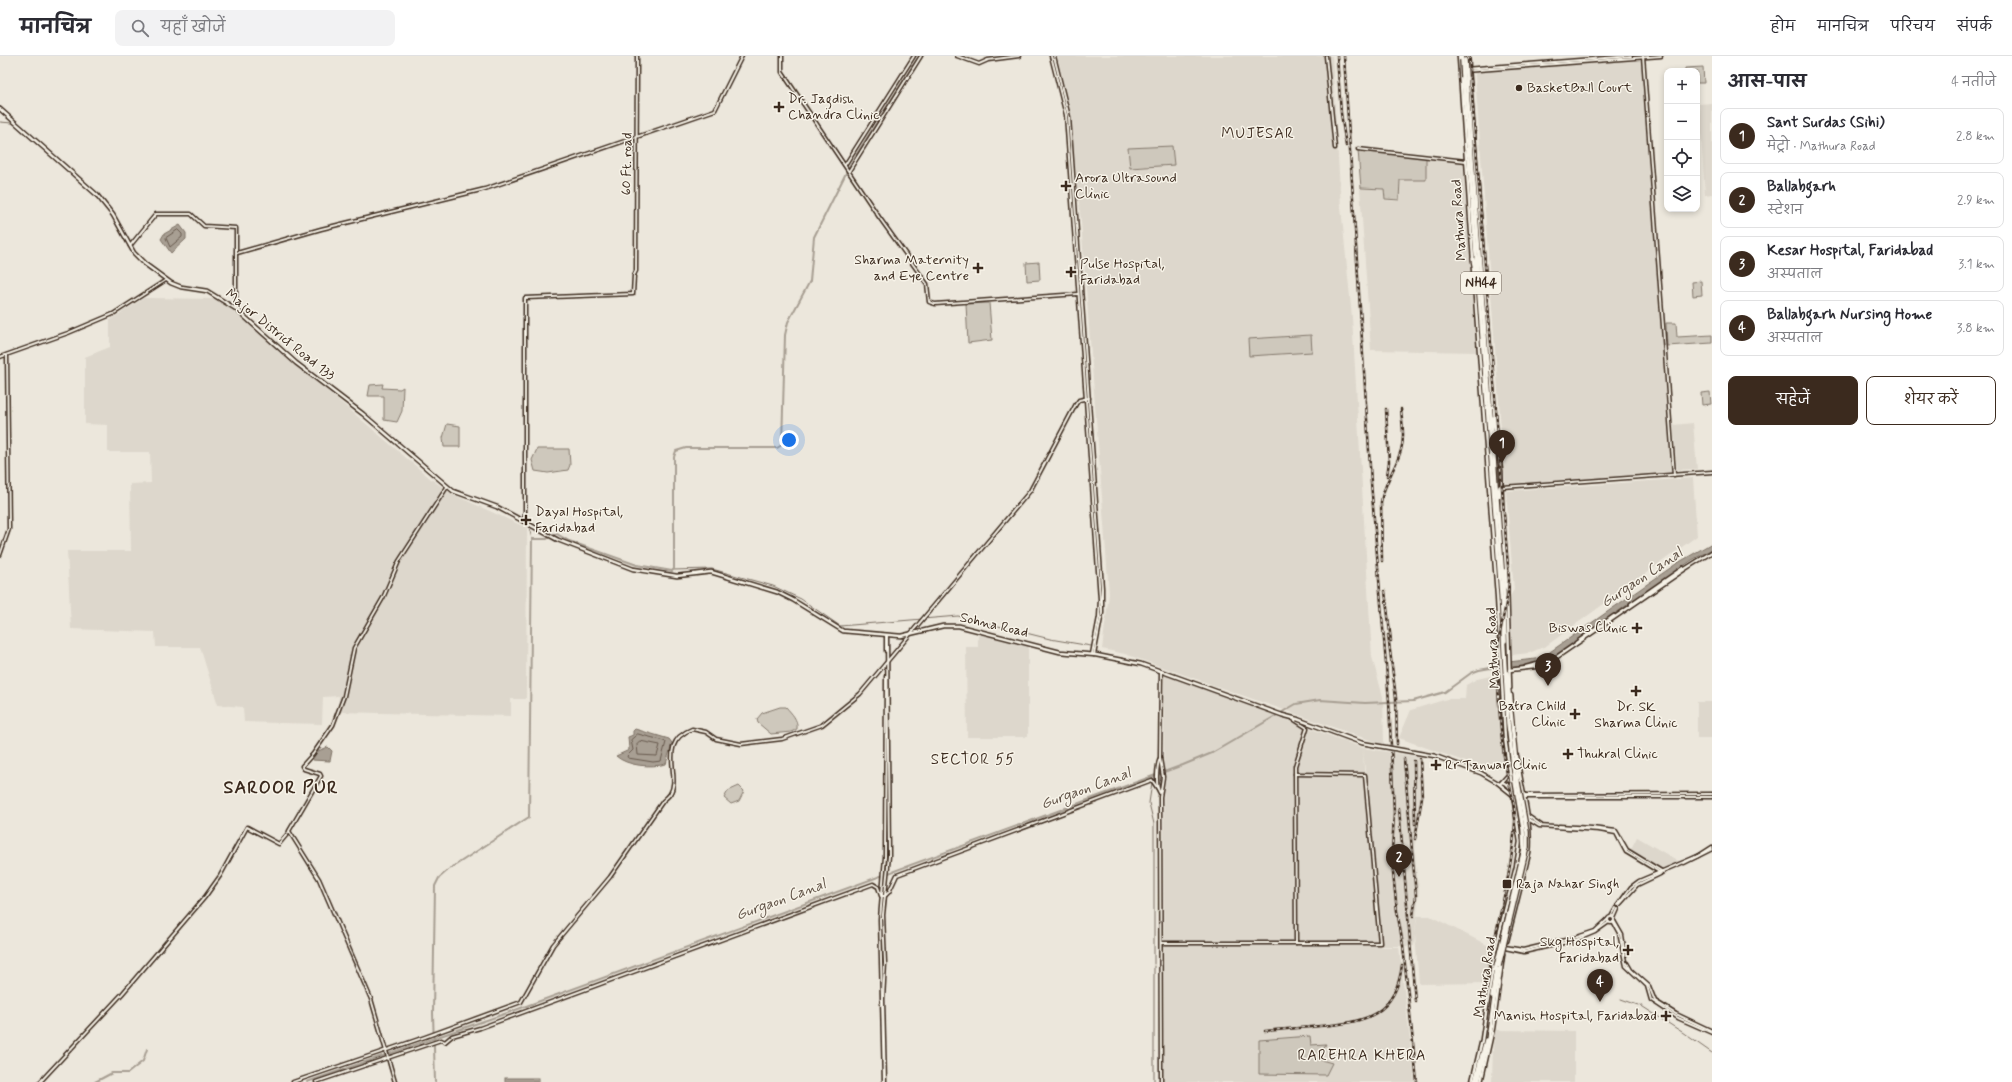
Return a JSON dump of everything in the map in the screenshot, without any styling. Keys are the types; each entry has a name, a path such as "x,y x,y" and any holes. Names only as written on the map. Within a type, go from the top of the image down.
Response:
{"highway":[{"name":"NH44","path":"1460,56 1470,155 1491,415"},
{"name":"NH44","path":"1465,56 1478,278"},
{"path":"1473,259 1478,278"},
{"name":"Mathura Road","path":"1478,278 1505,662"},
{"path":"1494,411 1491,415 1496,432"},
{"name":"Mathura Road","path":"1478,1082 1489,1028 1498,967 1524,849 1523,829 1508,723 1505,670 1505,612 1498,510 1499,487 1491,415"},
{"path":"1502,562 1507,588"},
{"path":"1505,612 1506,599"},
{"name":"Mathura Road","path":"1478,1082 1488,1045 1489,1028"}],"main road":[{"name":"Mathura Road","path":"1460,56 1473,259 1498,594 1505,662"},
{"name":"Mathura Road","path":"1468,56 1507,588 1505,662"},
{"name":"Major District Road 133","path":"0,109 97,195 113,215 139,259 166,280 181,287 207,291 236,309 296,363 363,414 446,487 456,493 497,507 554,538"},
{"name":"Sohna Road","path":"554,538 633,569 677,576 709,572 779,593 843,631 887,635 911,634 936,627 954,626 1060,652 1093,654 1129,661 1161,671 1282,715 1292,717"},
{"path":"1505,670 1524,668 1558,655 1676,573 1712,552"},
{"path":"1489,1028 1495,950 1520,848 1517,817 1509,774 1505,670"},
{"path":"1472,1082 1489,1028 1505,948 1529,853 1528,818 1521,786 1505,670"},
{"path":"1292,717 1362,743 1435,756 1480,773 1500,783 1512,794 1523,796"},
{"path":"1500,783 1509,774"},
{"path":"1512,787 1521,786"},
{"path":"1515,806 1525,804"}],"street":[{"name":"60 Ft. road","path":"523,521 525,517 525,298 632,296 634,275 636,273 637,56"},
{"path":"237,253 321,229 485,189 715,110 742,56"},
{"path":"782,56 782,72 927,284 929,302 935,304 1079,294"},
{"path":"846,166 914,56"},
{"path":"849,170 922,56"},
{"path":"958,56 979,64 988,60 1019,56"},
{"path":"1052,56 1069,116 1079,294 1100,598 1099,617 1093,654"},
{"path":"1326,56 1335,148"},
{"path":"1460,71 1631,56"},
{"path":"1469,70 1661,56"},
{"path":"1643,57 1674,475"},
{"path":"1358,148 1466,161"},
{"path":"130,246 156,214 188,214 195,216 204,226 237,228 236,309"},
{"path":"0,357 68,333 112,314 166,280"},
{"path":"0,555 9,529 7,355"},
{"path":"293,1082 428,1036 521,1002 553,945 610,877 663,801 670,794 673,779 672,754 676,744 683,734 692,729 706,732 716,739 741,744 782,739 822,725 860,694 1030,491 1076,404 1079,400 1087,398"},
{"path":"1499,487 1712,472"},
{"path":"40,1082 112,1005 208,893 220,876 247,827 279,844 288,832 320,776 319,774 302,767 332,728 338,716 354,648 383,598 396,566 446,487"},
{"path":"883,896 888,876 887,635"},
{"path":"884,1082 880,919 884,877 887,662"},
{"path":"1158,789 1158,769 1160,758 1161,671"},
{"path":"1292,717 1307,728 1296,762 1296,943"},
{"path":"1160,758 1163,769 1160,793 1161,1082"},
{"path":"1161,943 1378,943 1380,941 1365,775 1296,774"},
{"path":"883,896 889,892 897,875 1153,780 1154,786 1160,793"},
{"path":"1523,796 1712,794"},
{"path":"1523,796 1712,797"},
{"path":"1517,817 1528,818 1540,825 1616,831 1627,850 1661,872"},
{"path":"288,832 319,880 371,999 395,1082"},
{"path":"1661,872 1698,856 1712,848"},
{"path":"1569,940 1594,931 1611,917 1617,908 1620,908 1619,905 1637,885 1712,848"},
{"path":"316,1082 440,1040 445,1042 452,1036 480,1028 873,884 878,887 883,896"},
{"path":"1614,920 1617,908"},
{"path":"1611,917 1622,934 1630,968 1648,985 1654,1001 1676,1014 1711,1031 1712,1027"},
{"path":"1505,948 1523,950 1569,940 1595,932 1614,920"}],"shaded area":[{"path":"1057,56 1332,56 1341,207 1352,317 1372,657 1383,697 1384,745 1125,654 1102,649 1109,594 1101,483 1081,222 1068,105"},
{"path":"1642,60 1671,472 1505,484 1475,74 1477,72"},
{"path":"1703,67 1704,83 1700,83 1700,68 1685,68"},
{"path":"1712,103 1712,194 1705,195 1700,119 1700,104"},
{"path":"1172,146 1174,165 1130,168 1128,148"},
{"path":"1358,150 1426,157 1426,180 1400,180 1399,200 1385,199 1384,189 1361,188"},
{"path":"1426,157 1463,161 1478,352 1371,350 1360,189 1384,189 1385,200 1399,201 1400,180"},
{"path":"1039,262 1040,280 1027,281 1026,263"},
{"path":"1701,281 1702,295 1693,296 1692,282"},
{"path":"144,298 217,299 235,312 431,479 452,494 527,528 526,699 511,699 511,716 337,712 339,696 323,697 322,724 244,722 243,707 218,705 200,647 156,647 155,632 71,629 67,551 131,551 130,484 151,483 150,452 108,452 108,425 85,424 85,357 110,347 110,320"},
{"path":"989,303 992,340 968,343 966,304"},
{"path":"1666,323 1676,323 1677,337 1712,335 1712,343 1667,346"},
{"path":"1311,335 1312,352 1249,356 1248,339"},
{"path":"383,384 382,388 400,389 403,387 402,411 397,422 384,420 384,396 368,396 370,385"},
{"path":"1710,392 1711,404 1702,405 1701,393"},
{"path":"1693,423 1697,469 1677,470 1673,425"},
{"path":"447,424 460,426 460,447 444,447 443,438"},
{"path":"537,449 569,449 570,465 568,470 548,473 535,471 532,460"},
{"path":"1693,478 1697,536 1546,646 1529,653 1512,655 1510,596 1514,590 1506,491"},
{"path":"978,634 1028,646 1028,737 967,737 966,647 978,647"},
{"path":"1164,674 1363,748 1420,757 1423,796 1414,850 1419,890 1414,946 1381,946 1363,749 1380,947 1399,947 1415,1082 1163,1082"},
{"path":"1500,674 1507,768 1483,768 1399,738 1411,710 1447,699 1465,699 1466,685 1477,679"},
{"path":"1697,702 1712,702 1712,738 1697,738"},
{"path":"780,707 786,707 796,719 797,729 791,732 771,734 758,723 757,719 762,713"},
{"path":"739,786 744,791 739,801 731,804 724,798 728,791"},
{"path":"1637,837 1680,862 1672,867 1659,868 1630,851"},
{"path":"1417,916 1430,916 1493,948 1488,983 1419,984 1415,935"},
{"path":"1495,1030 1574,1031 1574,1082 1492,1082"},
{"path":"1310,1036 1311,1045 1326,1044 1318,1059 1332,1063 1326,1075 1259,1074 1259,1040"}],"water":[{"path":"180,225 186,233 186,239 171,253 161,239 164,234"},
{"path":"1712,543 1712,549 1692,560 1554,656 1535,664 1501,669 1500,663 1535,659 1547,654 1676,564"},
{"path":"635,729 669,739 672,743 666,764 646,766 633,764 616,756 629,750 628,737 633,735 633,731"},
{"path":"328,747 332,751 330,761 312,760 318,751"},
{"path":"505,1078 539,1078 539,1082 505,1082"}],"waterway":[{"path":"435,1082 433,1013 435,886 439,878 448,870 529,817 532,539 547,539 553,534 557,534 569,541 637,565 672,571 674,569 674,457 676,451 686,448 777,448 782,445 785,335 788,322 810,281 814,237 851,163 919,56"},
{"path":"0,122 12,123"},
{"path":"529,517 531,522 529,527 532,539"},
{"path":"673,570 712,569 773,586 801,599 840,626 958,616 1050,639 1091,646"},
{"name":"Gurgaon Canal","path":"307,1082 510,1012 1183,765 1212,753 1296,704 1320,700 1365,703 1413,701 1445,692 1471,673 1502,666"},
{"path":"1153,776 1149,803 1154,824 1154,964"},
{"path":"1154,966 1154,1082"},
{"path":"1621,999 1638,1005"},
{"path":"1640,1005 1712,1053"},
{"path":"95,1082 112,1073 128,1073 143,1061 147,1049"}],"railway":[{"path":"1337,56 1341,113 1346,146"},
{"path":"1344,56 1371,482 1389,701 1394,813 1392,853 1393,873 1397,911 1403,945 1417,1082"},
{"path":"1469,56 1509,580 1507,600 1497,650 1499,699 1505,763 1515,815 1513,843 1507,884 1489,965 1486,986"},
{"path":"1386,409 1389,462 1387,476"},
{"path":"1382,561 1381,502 1385,488 1399,457 1402,445 1403,430 1401,409"},
{"path":"1385,591 1391,641"},
{"path":"1388,635 1396,698 1397,744"},
{"path":"1404,759 1416,896 1413,916"},
{"path":"1415,839 1422,797 1420,759"},
{"path":"1414,761 1415,824"},
{"path":"1399,808 1415,1001"},
{"path":"1265,1031 1336,1025 1364,1019 1376,1013 1393,995 1399,982 1402,965"}],"place":[{"name":"BasketBall Court","path":"1519,88"},
{"name":"Dr. Jagdish Chandra Clinic","path":"779,107"},
{"name":"Arora Ultrasound Clinic","path":"1066,186"},
{"name":"Sharma Maternity and Eye Centre","path":"978,268"},
{"name":"Pulse Hospital, Faridabad","path":"1071,272"},
{"name":"Sant Surdas (Sihi)","path":"1502,463"},
{"name":"Dayal Hospital, Faridabad","path":"526,520"},
{"name":"Biswas Clinic","path":"1637,628"},
{"name":"Kesar Hospital, Faridabad","path":"1548,686"},
{"name":"Dr. SK Sharma Clinic","path":"1636,691"},
{"name":"Batra Child Clinic","path":"1575,714"},
{"name":"Thukral Clinic","path":"1568,754"},
{"name":"Rr Tanwar Clinic","path":"1436,765"},
{"name":"Ballabgarh","path":"1399,877"},
{"name":"Raja Nahar Singh","path":"1507,884"},
{"name":"Skg Hospital, Faridabad","path":"1628,950"},
{"name":"Ballabgarh Nursing Home","path":"1600,1002"},
{"name":"Manish Hospital, Faridabad","path":"1666,1016"}],"district":[{"name":"MUJESAR","path":"1258,134"},
{"name":"SECTOR 55","path":"973,760"},
{"name":"SAROOR PUR","path":"281,788"},
{"name":"RAREHRA KHERA","path":"1362,1056"}]}
